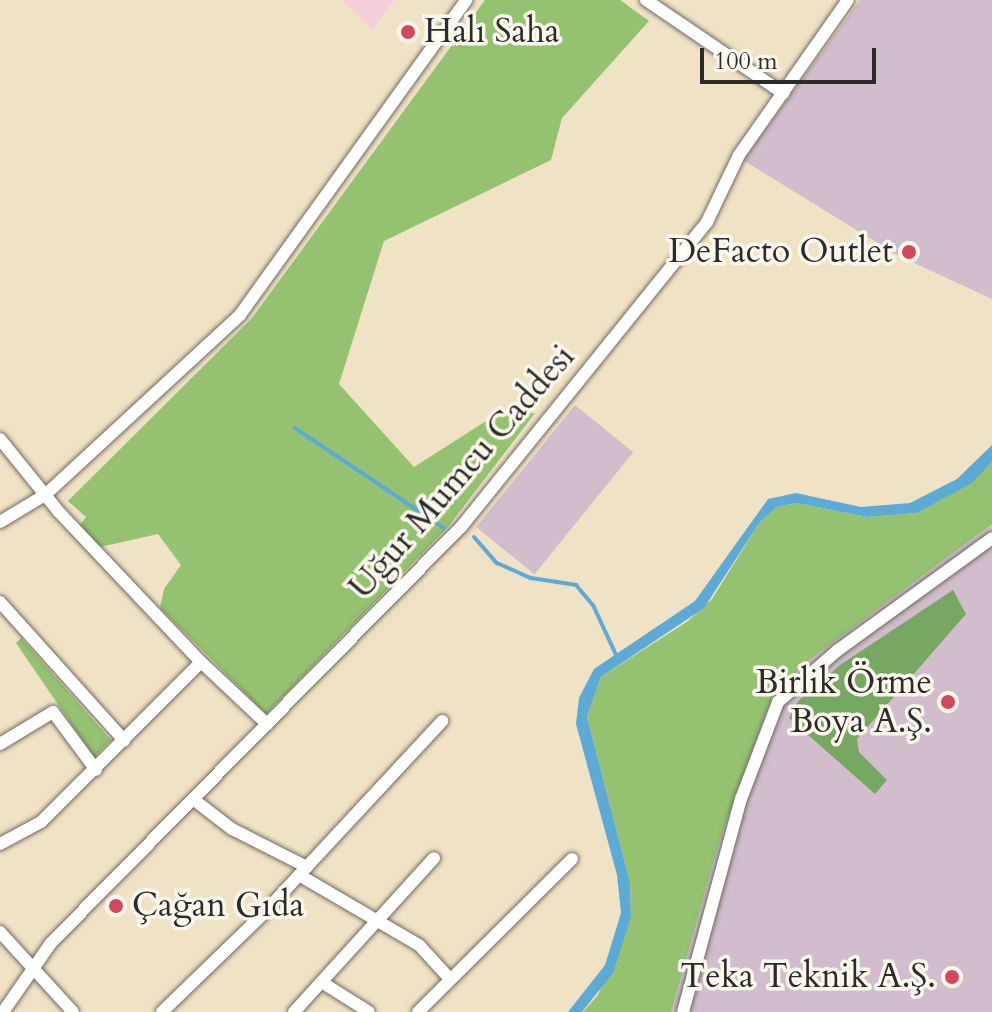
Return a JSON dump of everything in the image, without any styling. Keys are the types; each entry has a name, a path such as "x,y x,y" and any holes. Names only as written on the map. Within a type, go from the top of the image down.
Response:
{"street":[{"path":"0,522 45,495 240,315 466,0"},
{"path":"646,0 783,93"},
{"name":"Uğur Mumcu Caddesi","path":"3,1012 34,967 193,799 461,527 707,222 739,155 848,0"},
{"path":"0,439 45,495 201,662 267,724"},
{"path":"683,1012 741,799 778,702 838,650 992,538"},
{"path":"0,602 124,740"},
{"path":"0,844 41,822 201,662"},
{"path":"0,744 53,712 96,770"},
{"path":"162,1012 303,871 442,721"},
{"path":"193,799 232,829 419,945 450,979"},
{"path":"294,1012 434,858"},
{"path":"418,1012 572,859"},
{"path":"0,932 73,1012"},
{"path":"323,983 369,1012"}],"shaded area":[{"path":"342,0 394,0 373,29"},
{"path":"860,0 992,0 992,299 897,255 743,160"},
{"path":"575,405 633,452 534,574 476,527"},
{"path":"992,509 992,1012 611,1012 687,807 833,526"}],"green space":[{"path":"485,0 620,0 649,21 562,118 551,160 384,241 339,384 414,467 494,416 535,413 448,527 266,714 160,608 164,589 181,565 158,534 100,547 80,525 86,517 68,501 252,318"},
{"path":"992,462 992,524 809,660 773,694 720,839 671,1012 583,1012 598,995 631,917 630,882 587,717 601,677 688,621 712,599 760,522 777,507 797,503 867,517 917,513 971,483"},
{"path":"953,590 966,614 857,739 859,752 887,780 875,794 789,718 798,701 840,665"},
{"path":"21,638 111,740 94,757 16,643"}],"water":[{"path":"992,445 992,462 972,483 917,513 867,517 797,503 777,507 760,522 704,608 601,677 587,717 630,882 631,917 613,973 582,1012 568,1012 605,965 621,913 617,875 576,724 579,698 594,669 695,601 768,499 796,493 861,507 910,503 957,479"}],"waterway":[{"path":"295,428 444,528"},
{"path":"474,537 497,563 531,578 576,585 593,605 617,657"}],"place":[{"name":"Halı Saha","path":"408,32"},
{"name":"DeFacto Outlet","path":"909,252"},
{"name":"Birlik Örme Boya A.Ş.","path":"948,702"},
{"name":"Çağan Gıda","path":"116,906"},
{"name":"Teka Teknik A.Ş.","path":"952,977"}]}
